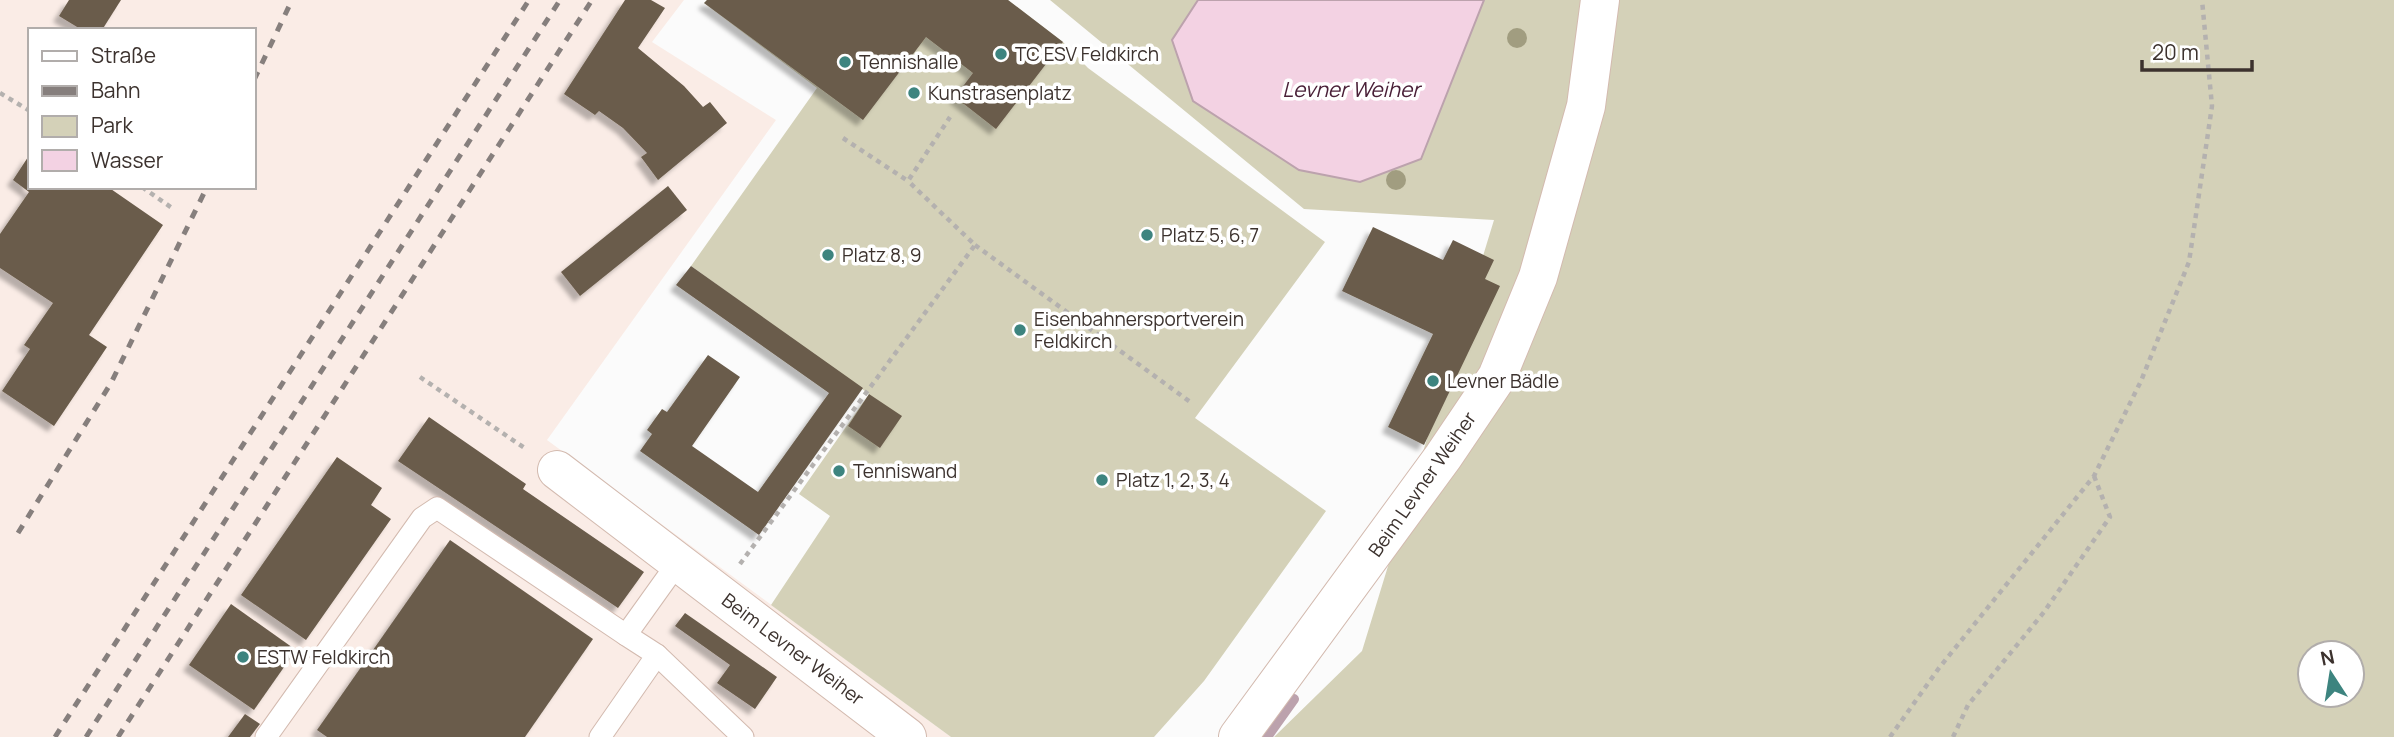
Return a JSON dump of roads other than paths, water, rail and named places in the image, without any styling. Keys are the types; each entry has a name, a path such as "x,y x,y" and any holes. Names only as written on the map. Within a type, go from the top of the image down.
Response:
{"street":[{"name":"Beim Levner Weiher","path":"1238,737 1443,457 1497,377 1538,277 1586,106 1600,0"},
{"name":"Beim Levner Weiher","path":"557,470 907,737"}],"lane":[{"path":"266,737 422,518 437,508 657,655 743,737"},
{"path":"626,635 679,561"},
{"path":"600,737 657,655"}],"water":[{"name":"Levner Weiher","path":"1198,0 1484,0 1421,159 1360,182 1299,170 1193,101 1172,40"}],"waterway":[{"path":"1267,737 1294,699"}],"railway":[{"path":"256,76 292,0"},
{"path":"55,737 529,0"},
{"path":"86,737 560,0"},
{"path":"118,737 592,0"},
{"path":"18,533 111,383 206,189"}],"place":[{"name":"TC ESV Feldkirch","path":"1001,54"},
{"name":"Tennishalle","path":"845,62"},
{"name":"Kunstrasenplatz","path":"914,93"},
{"name":"Platz 5, 6, 7","path":"1147,235"},
{"name":"Platz 8, 9","path":"828,255"},
{"name":"Eisenbahnersportverein Feldkirch","path":"1020,330"},
{"name":"Levner Bädle","path":"1433,381"},
{"name":"Tenniswand","path":"839,471"},
{"name":"Platz 1, 2, 3, 4","path":"1102,480"},
{"name":"ESTW Feldkirch","path":"243,657"}]}
